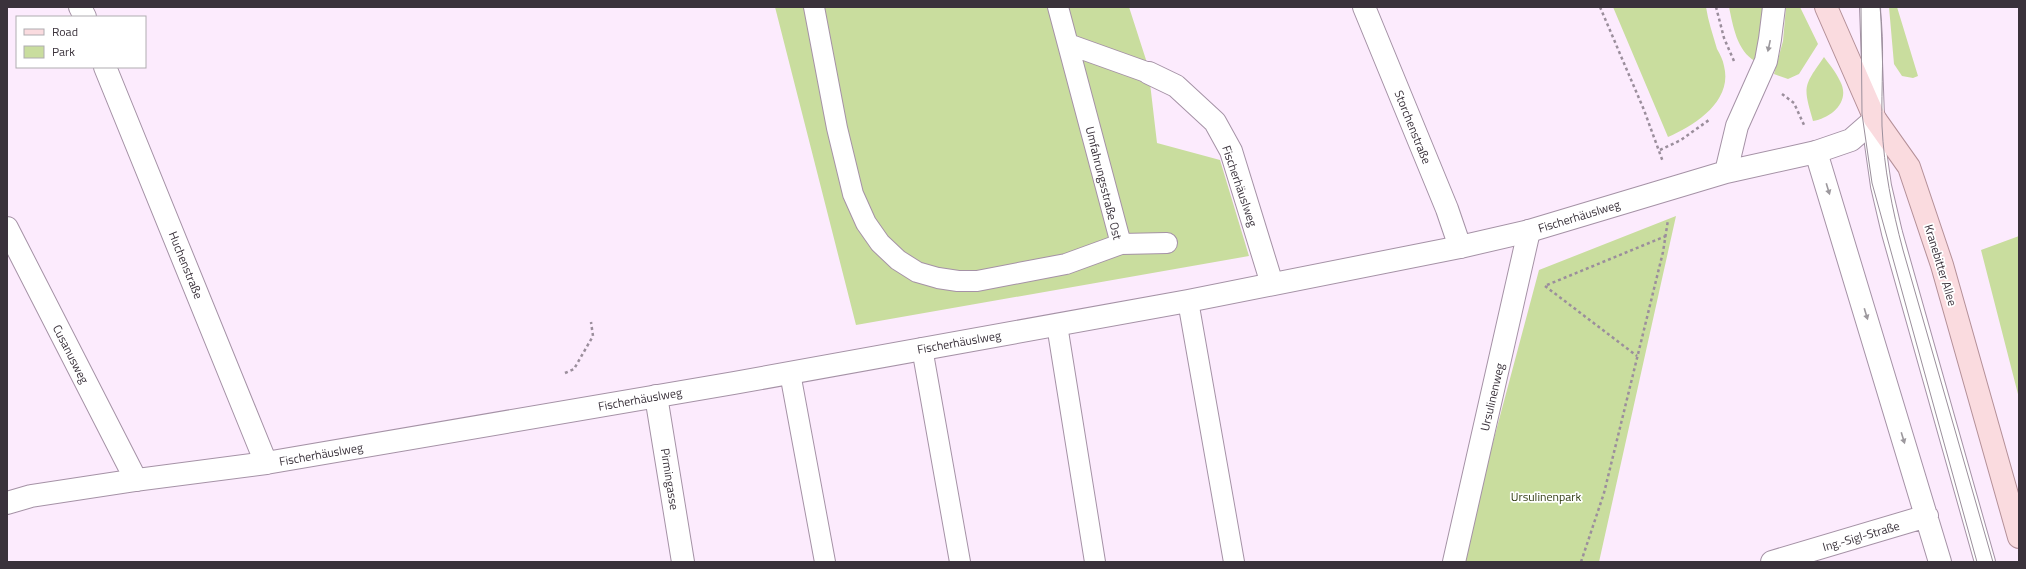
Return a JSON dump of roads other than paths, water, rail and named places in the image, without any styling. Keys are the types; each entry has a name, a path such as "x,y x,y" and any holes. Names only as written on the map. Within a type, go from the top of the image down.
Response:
{"main road":[{"name":"Kranebitter Allee","path":"1826,7 1875,119 1909,167 1942,265 2019,537"}],"street":[{"path":"80,7 84,16"},
{"name":"Storchenstraße","path":"1364,7 1447,209 1460,247"},
{"path":"1726,172 1737,126 1766,61 1774,7"},
{"name":"Huchenstraße","path":"105,68 266,463"},
{"name":"Fischerhäuslweg","path":"1149,73 1176,86 1216,122 1231,151 1272,284"},
{"name":"Fischerhäuslweg","path":"7,502 31,496 136,480 266,463 790,373 1188,301 1460,247 1529,232 1726,172 1816,152 1851,140 1875,119"},
{"path":"1816,152 1940,562"},
{"name":"Cusanusweg","path":"7,228 136,480"},
{"name":"Ursulinenweg","path":"1454,562 1529,232"},
{"name":"Pirmingasse","path":"656,396 683,562"},
{"name":"Ing.-Sigl-Straße","path":"1772,562 1927,516"}],"lane":[{"name":"Umfahrungsstraße Ost","path":"814,7 837,128 853,194 866,223 880,243 898,260 917,272 938,278 958,281 978,281 1066,264 1121,244 1058,7"},
{"path":"1870,7 1875,144 1881,186 1892,233 1985,562"},
{"path":"1068,44 1149,73"},
{"path":"1121,244 1167,243"},
{"path":"1188,301 1234,562"},
{"path":"1057,325 1095,562"},
{"path":"922,348 960,562"},
{"path":"790,373 825,562"}],"tram line":[{"path":"1861,7 1862,114 1872,183 1977,562"},
{"path":"1880,7 1883,52 1882,126 1887,173 1895,219 1993,562"}],"park label":[{"name":"Ursulinenpark","path":"1546,496"}]}
